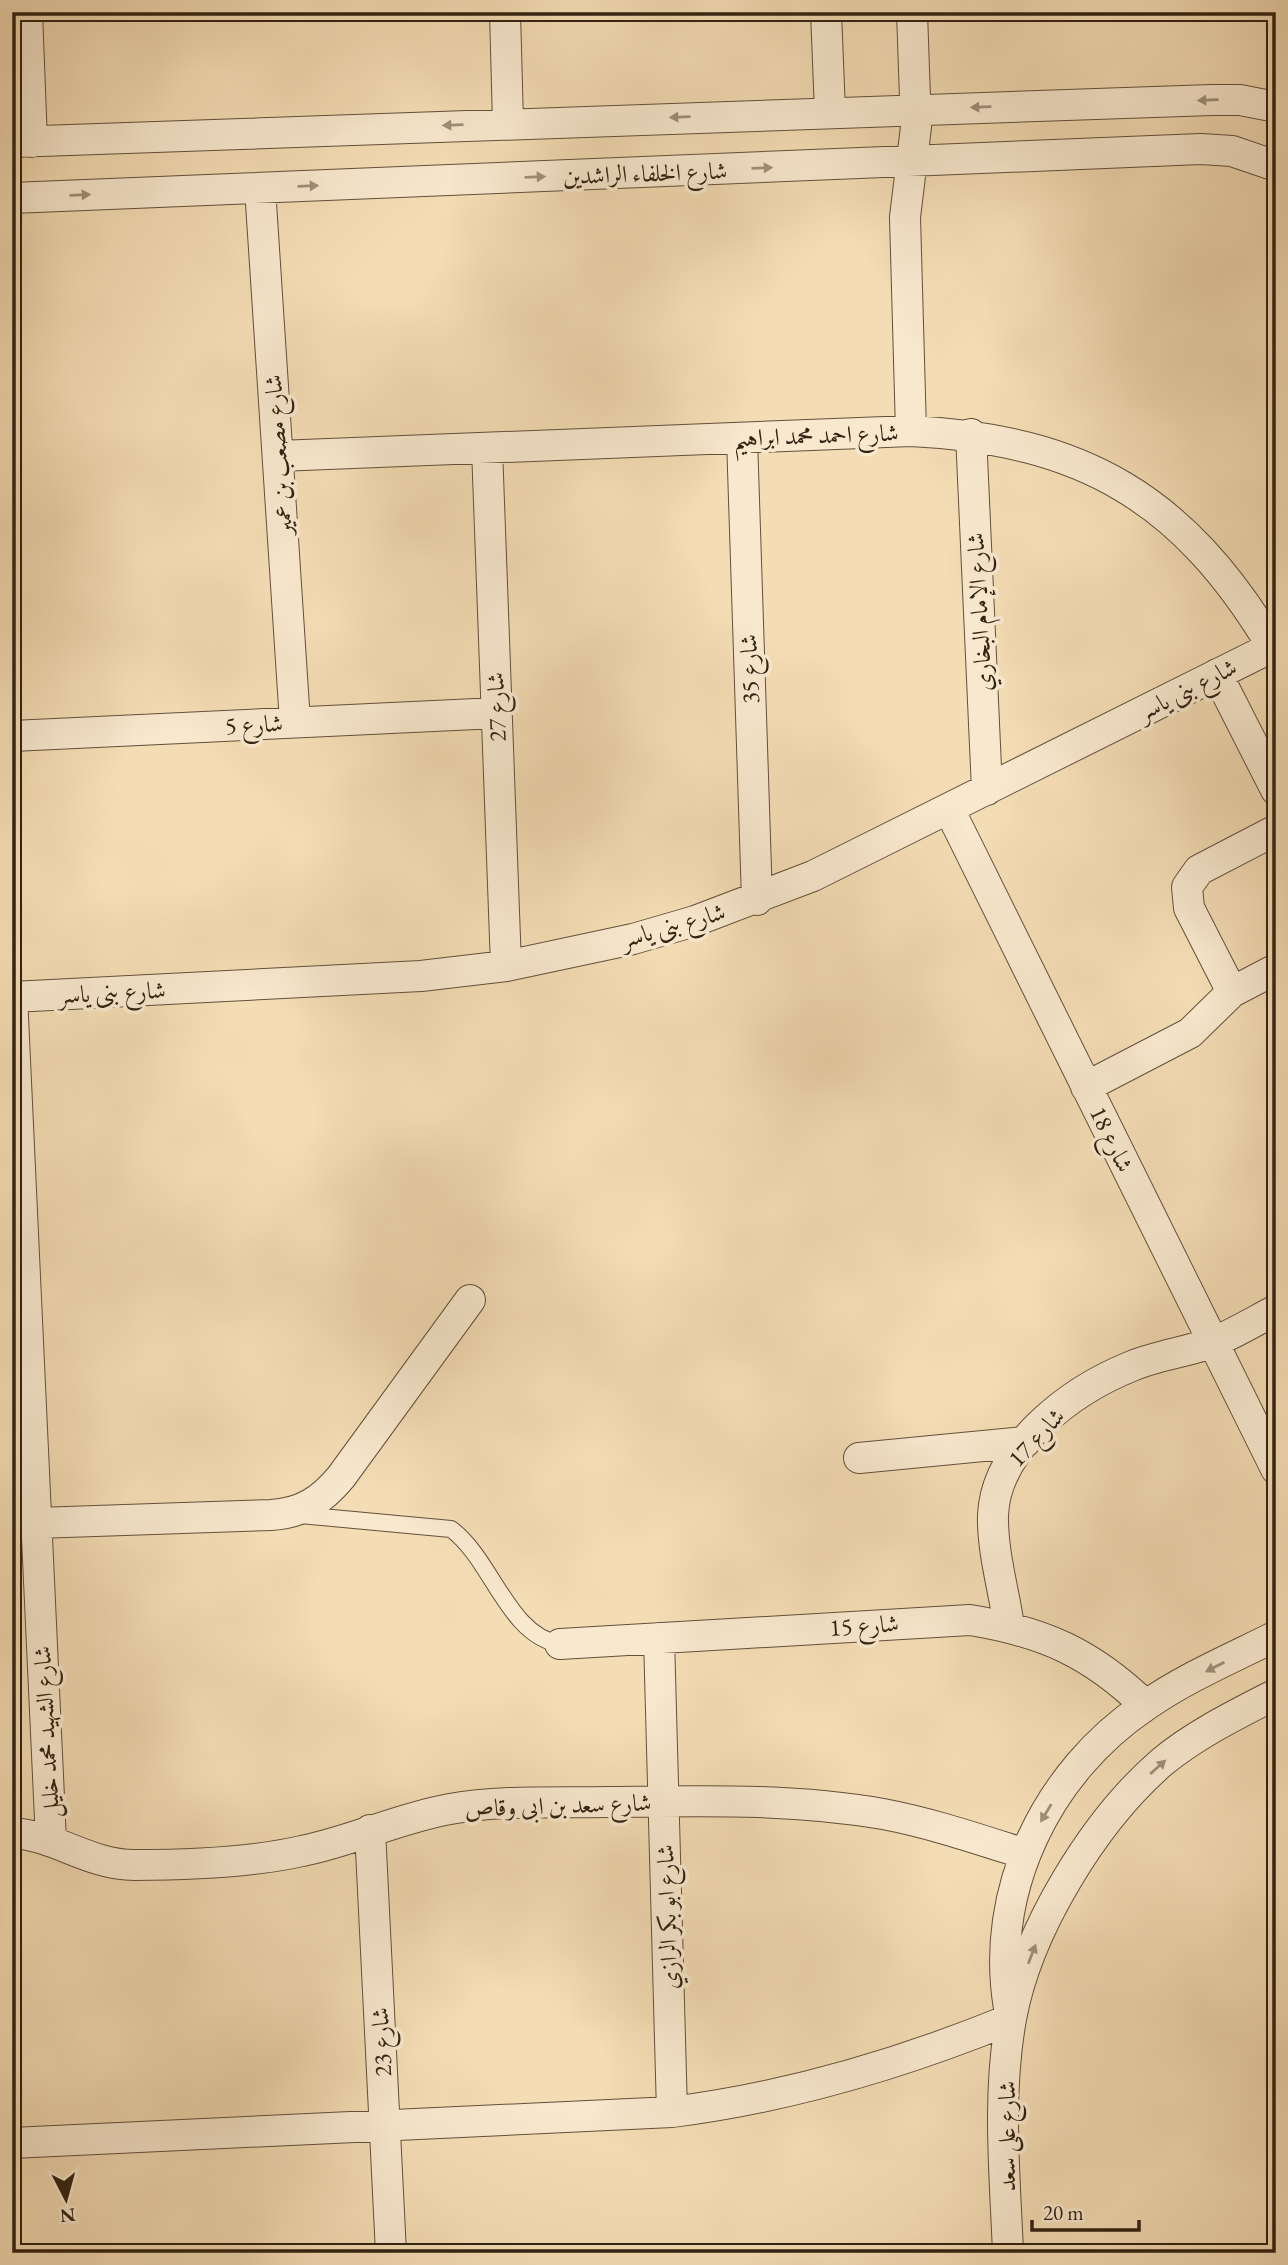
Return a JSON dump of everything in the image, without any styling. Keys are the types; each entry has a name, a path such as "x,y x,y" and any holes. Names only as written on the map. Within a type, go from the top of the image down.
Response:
{"street":[{"path":"27,12 22,142 916,109 1240,100 1276,107"},
{"path":"505,12 508,122"},
{"path":"826,12 830,113"},
{"path":"911,431 905,217 914,162 916,109 912,12"},
{"name":"شارع الخلفاء الراشدين","path":"12,198 1201,149 1232,151 1276,166"},
{"name":"شارع مصعب بن عمير","path":"260,188 295,722"},
{"name":"شارع احمد محمد ابراهيم","path":"278,456 911,431 971,434 1025,445 1077,463 1126,487 1170,519 1210,557 1244,599 1274,645"},
{"name":"شارع الإمام البخاري","path":"971,434 987,790"},
{"name":"شارع 35","path":"742,438 757,900"},
{"name":"شارع 27","path":"487,448 506,966"},
{"name":"شارع بنى ياسر","path":"12,996 421,976 506,966 633,939 757,900 868,851 1274,645"},
{"path":"1217,674 1276,790"},
{"name":"شارع 5","path":"12,736 496,713"},
{"name":"شارع 18","path":"949,809 1276,1469"},
{"path":"1232,992 1189,908 1187,887 1199,870 1276,830"},
{"path":"1086,1087 1190,1033 1232,992 1276,969"},
{"name":"شارع الشهيد محمد خليل","path":"12,996 22,1408 37,1523 51,1841"},
{"path":"37,1523 288,1514 318,1501 330,1490 470,1300"},
{"name":"شارع 17","path":"1010,1626 993,1517 997,1489 1007,1464 1025,1442 1056,1412 1101,1381 1140,1363 1212,1342 1276,1310"},
{"path":"859,1458 1025,1442"},
{"name":"شارع 15","path":"560,1644 930,1620 970,1620 1010,1626 1048,1638 1084,1655 1116,1678 1145,1705"},
{"path":"1011,2019 1004,1954 1007,1919 1025,1854 1062,1786 1114,1728 1145,1705 1276,1636"},
{"name":"شارع ابو بكر الرازي","path":"659,1638 672,2112"},
{"path":"1011,2019 1035,1946 1051,1910 1096,1833 1127,1795 1164,1761 1204,1733 1276,1694"},
{"name":"شارع سعد بن ابى وقاص","path":"12,1833 51,1841 90,1859 134,1865 268,1857 337,1842 424,1815 479,1805 750,1800 884,1814 955,1831 1025,1854"},
{"name":"شارع 23","path":"370,1830 391,2253"},
{"path":"12,2143 672,2112 730,2104 845,2077 923,2053 1011,2019"},
{"name":"شارع على سعد","path":"1008,2253 1004,2111 1011,2019"}],"lane":[{"path":"288,1514 451,1529 470,1545 528,1630 537,1637 560,1644"}]}
